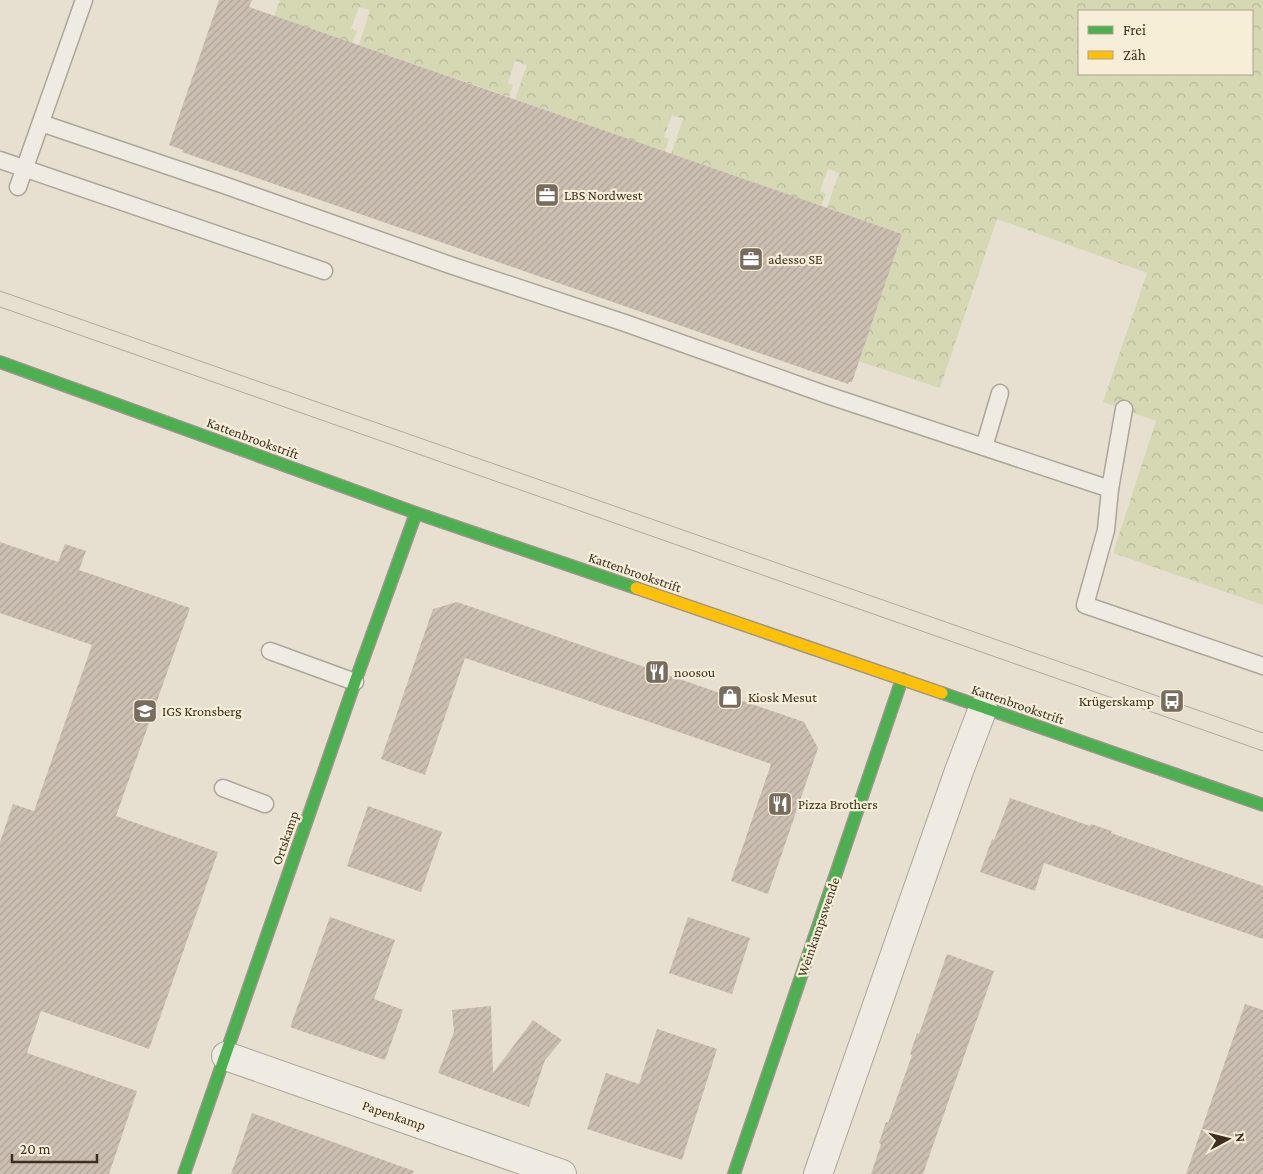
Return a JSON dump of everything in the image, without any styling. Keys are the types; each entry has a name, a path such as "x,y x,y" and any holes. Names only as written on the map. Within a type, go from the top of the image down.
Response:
{"main road":[{"name":"Kattenbrookstrift","path":"0,362 416,513 1263,805"},
{"name":"Ortskamp","path":"184,1174 355,682 416,513"},
{"name":"Weinkampswende","path":"734,1174 902,679"}],"street":[{"path":"818,1174 959,771 983,708"},
{"name":"Papenkamp","path":"226,1056 562,1174"}],"lane":[{"path":"18,187 84,0"},
{"path":"41,123 450,265 626,323 827,395 1110,488"},
{"path":"0,160 324,271"},
{"path":"984,447 1000,393"},
{"path":"1124,409 1110,488 1106,530 1085,604 1263,666"},
{"path":"270,651 355,682"},
{"path":"223,788 265,804"}],"green space":[{"path":"280,0 1263,0 1263,605 1113,553 1156,421 1103,402 1147,273 997,219 940,388 858,361 902,234 827,208 839,173 828,169 820,191 826,194 821,206 671,154 683,119 672,115 664,137 669,139 665,152 515,99 527,65 515,61 508,83 513,85 509,97 359,45 370,10 359,7 351,29 357,31 352,43 274,16"}],"building":[{"name":"LBS Nordwest","path":"219,0 252,0 249,7 902,234 852,382 848,384 182,152 183,150 169,145"},
{"path":"0,542 58,562 65,544 86,551 79,570 190,608 116,816 218,852 149,1049 41,1011 27,1053 137,1091 109,1174 0,1174 0,842 13,804 34,811 92,645 0,613"},
{"path":"457,602 804,722 818,748 768,894 731,881 771,764 465,658 425,775 381,759 433,609"},
{"path":"1010,798 1090,826 1091,824 1112,831 1111,833 1263,886 1263,939 1044,863 1035,891 980,872"},
{"path":"368,806 442,832 421,892 347,866"},
{"path":"330,917 395,940 374,999 403,1010 385,1060 290,1027"},
{"path":"688,917 750,938 732,994 669,973"},
{"path":"947,954 994,971 923,1174 871,1174 886,1122 888,1123 912,1055 910,1054 917,1033 919,1034"},
{"path":"1245,1004 1263,1010 1263,1174 1186,1174"},
{"path":"491,1006 493,1073 533,1020 562,1040 545,1060 529,1107 438,1073 454,1032 452,1010"},
{"path":"657,1029 717,1049 682,1160 587,1129 606,1073 639,1084"},
{"path":"252,1113 414,1171 413,1174 231,1174"}],"tram line":[{"path":"0,291 1263,733"},
{"path":"0,307 1263,751"}],"traffic: fast":[{"path":"0,362 416,513 636,588"},
{"path":"184,1174 355,682 416,513"},
{"path":"734,1174 902,679"},
{"path":"942,693 1263,805"}],"traffic: slow":[{"path":"636,588 942,693"}],"place":[{"name":"LBS Nordwest","path":"547,195"},
{"name":"adesso SE","path":"751,259"},
{"name":"noosou","path":"657,672"},
{"name":"Kiosk Mesut","path":"730,697"},
{"name":"Krügerskamp","path":"1172,701"},
{"name":"IGS Kronsberg","path":"145,711"},
{"name":"Pizza Brothers","path":"780,804"}]}
